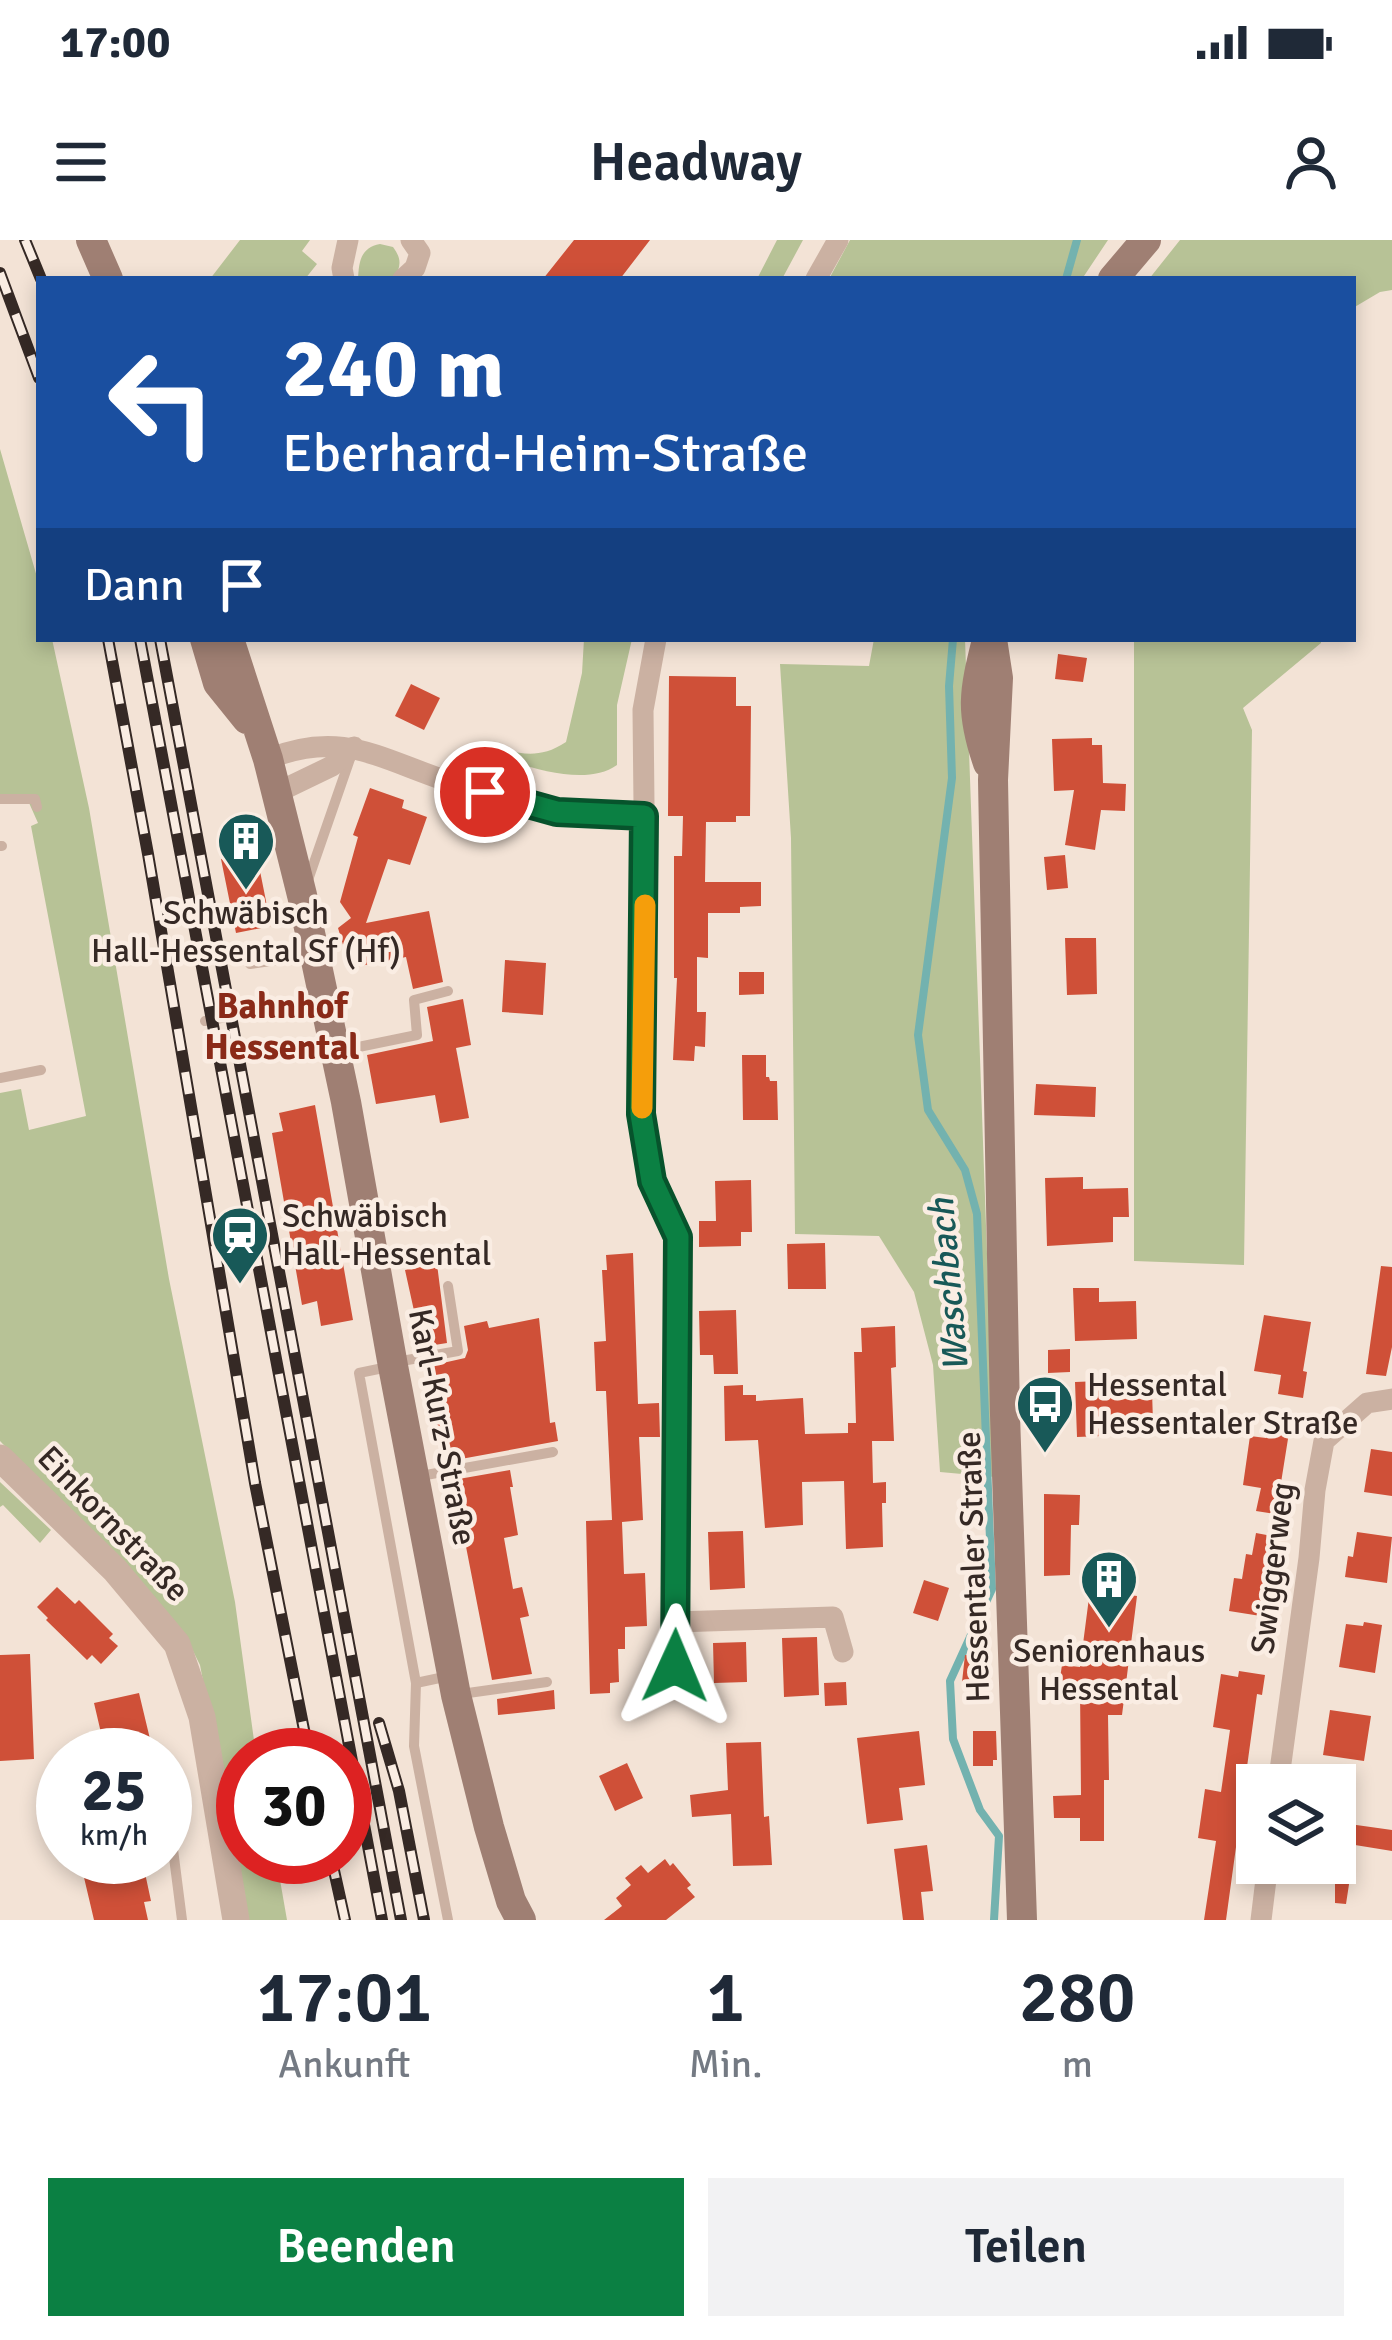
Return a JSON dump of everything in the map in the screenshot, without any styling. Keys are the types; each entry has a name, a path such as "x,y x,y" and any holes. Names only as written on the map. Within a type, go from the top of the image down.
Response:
{"main road":[{"path":"91,240 107,276"},
{"path":"1115,276 1142,242"},
{"name":"Karl-Kurz-Straße","path":"206,642 218,683 263,747"},
{"name":"Karl-Kurz-Straße","path":"231,642 302,895 336,1052 454,1685 489,1827 520,1920"},
{"name":"Hessentaler Straße","path":"991,642 998,678 993,780 1005,1415 1022,1920"}],"street":[{"path":"344,276 349,240"},
{"path":"818,276 838,240"},
{"path":"406,276 415,268 422,244"},
{"path":"655,642 643,710 641,1114 652,1181 678,1237 675,1666"},
{"path":"263,747 354,747 449,782 557,812 644,816"},
{"path":"276,794 332,766 354,747"},
{"name":"Swiggerweg","path":"1281,1764 1324,1441 1367,1403 1392,1399"},
{"name":"Einkornstraße","path":"0,1458 115,1570 177,1644 202,1717 236,1920"},
{"path":"675,1622 832,1617 843,1652"},
{"path":"1261,1920 1265,1884"}],"lane":[{"path":"302,895 354,747"},
{"path":"0,799 34,800 37,807"},
{"path":"250,964 315,954"},
{"path":"336,1052 417,1035 414,1000 448,991"},
{"path":"205,1021 237,1015"},
{"path":"0,1078 41,1070"},
{"path":"448,1286 458,1351 358,1373 416,1682 414,1746 448,1920"},
{"path":"415,1477 553,1452"},
{"path":"416,1682 547,1682"},
{"path":"177,1884 182,1920"}],"green space":[{"path":"240,240 310,240 302,251 317,264 307,276 212,276"},
{"path":"777,240 803,240 784,276 759,276"},
{"path":"850,240 1108,240 1084,276 831,276"},
{"path":"1180,240 1392,240 1392,290 1356,306 1356,276 1151,276"},
{"path":"373,246 393,247 399,266 395,276 358,276 360,262"},
{"path":"0,449 36,574 36,642 53,642 89,808 169,1279 235,1602 252,1728 216,1728 216,1750 200,1665 184,1633 0,1441 0,1093 21,1089 29,1130 86,1116 31,826 38,823 26,796 0,795"},
{"path":"584,642 631,642 617,705 617,765 602,772 565,774 472,748 530,754 566,742 582,673"},
{"path":"873,642 965,642 995,1477 940,1472 933,1365 914,1292 879,1236 795,1234 791,838 780,664 869,666"},
{"path":"1134,642 1321,642 1243,708 1252,730 1244,1265 1134,1261"},
{"path":"0,1482 51,1530 40,1543 0,1507"},
{"path":"241,1884 281,1884 287,1920 248,1920"}],"building":[{"path":"574,240 650,240 622,276 545,276"},
{"path":"1058,654 1087,658 1083,682 1055,679"},
{"path":"669,676 736,677 736,706 751,706 750,816 736,816 736,822 706,822 705,882 761,882 761,906 740,907 740,913 708,913 708,958 697,957 697,1012 706,1012 705,1047 695,1046 694,1061 673,1060 674,856 682,856 683,816 668,816"},
{"path":"411,684 440,698 424,730 395,716"},
{"path":"1092,738 1092,745 1102,745 1103,783 1126,784 1125,811 1101,810 1095,850 1065,845 1074,790 1054,791 1052,739"},
{"path":"370,788 404,800 402,808 427,817 410,865 388,859 366,923 429,911 443,982 413,989 406,957 350,968 338,928 351,918 340,902 358,837 353,835"},
{"name":"Schwäbisch Hall-Hessental Sf (Hf)","path":"256,851 271,926 236,933 221,859"},
{"path":"1065,855 1068,888 1047,890 1044,857"},
{"path":"1065,938 1096,938 1097,994 1067,995"},
{"path":"505,960 546,963 543,1015 502,1012"},
{"path":"739,972 764,972 764,994 739,995"},
{"path":"463,999 471,1045 456,1048 469,1118 440,1123 435,1095 376,1104 367,1055 433,1041 427,1007"},
{"path":"742,1055 766,1055 766,1077 777,1081 778,1120 743,1120"},
{"path":"1036,1084 1096,1087 1095,1117 1034,1115"},
{"path":"315,1105 353,1320 321,1326 317,1301 302,1305 272,1133 283,1131 279,1113"},
{"path":"1083,1177 1083,1189 1128,1188 1129,1217 1113,1217 1113,1242 1047,1246 1045,1178"},
{"path":"751,1180 752,1232 741,1232 741,1246 699,1247 699,1221 716,1221 715,1181"},
{"path":"825,1243 826,1289 788,1289 787,1244"},
{"path":"633,1253 638,1404 659,1403 660,1437 639,1437 643,1520 622,1522 624,1574 645,1573 647,1626 625,1627 625,1649 618,1649 619,1682 610,1683 610,1693 590,1694 586,1521 612,1520 606,1391 596,1391 594,1342 606,1341 602,1270 607,1270 606,1255"},
{"path":"437,1264 447,1343 422,1347 405,1270"},
{"path":"1381,1266 1392,1267 1392,1347 1386,1376 1366,1374"},
{"path":"1073,1288 1099,1288 1099,1302 1136,1301 1137,1339 1075,1341"},
{"path":"736,1310 738,1374 714,1374 713,1355 700,1355 699,1311"},
{"path":"1264,1315 1311,1322 1303,1398 1278,1394 1281,1375 1254,1371"},
{"path":"539,1318 550,1423 555,1422 558,1441 450,1461 444,1429 436,1430 425,1367 465,1358 464,1326 487,1321 489,1328"},
{"path":"895,1326 896,1367 891,1368 894,1441 872,1441 873,1483 886,1482 883,1547 846,1549 844,1481 802,1482 803,1525 765,1528 758,1440 725,1441 724,1386 743,1385 743,1395 756,1395 756,1401 803,1398 805,1434 848,1433 848,1423 856,1423 854,1352 862,1352 861,1328"},
{"path":"1070,1349 1070,1372 1048,1373 1048,1350"},
{"path":"1100,1381 1101,1392 1152,1391 1153,1422 1102,1424 1102,1436 1077,1437 1075,1382"},
{"path":"1269,1416 1291,1420 1276,1514 1256,1511 1261,1488 1243,1485 1250,1436 1266,1438"},
{"path":"1371,1449 1392,1452 1392,1496 1364,1492"},
{"path":"510,1470 518,1535 504,1538 513,1589 522,1587 529,1616 520,1618 532,1674 492,1680 453,1480"},
{"path":"1044,1494 1080,1495 1079,1525 1071,1525 1070,1575 1044,1576"},
{"path":"743,1531 745,1588 710,1590 708,1532"},
{"path":"1357,1532 1392,1537 1387,1583 1345,1577"},
{"path":"1256,1533 1278,1537 1275,1559 1284,1560 1280,1593 1271,1592 1267,1617 1229,1611 1234,1578 1242,1579"},
{"path":"924,1580 949,1588 938,1621 913,1613"},
{"path":"57,1587 75,1604 79,1600 113,1634 109,1638 118,1646 101,1664 92,1655 87,1660 37,1607"},
{"path":"1090,1590 1137,1596 1122,1715 1108,1715 1104,1841 1080,1841 1080,1818 1054,1818 1053,1796 1081,1795 1080,1688 1059,1685 1062,1665 1080,1667"},
{"path":"1364,1622 1382,1625 1375,1673 1339,1667 1346,1624 1363,1626"},
{"path":"817,1637 819,1695 784,1697 782,1638"},
{"path":"746,1642 747,1682 714,1683 713,1643"},
{"path":"30,1654 34,1759 0,1761 0,1655"},
{"path":"965,1655 987,1658 983,1685 962,1682"},
{"path":"1239,1671 1265,1675 1262,1695 1257,1694 1247,1764 1236,1764 1236,1847 1226,1920 1204,1920 1216,1841 1198,1838 1205,1789 1221,1792 1230,1730 1213,1727 1221,1674 1238,1677"},
{"path":"846,1682 847,1705 825,1706 824,1683"},
{"path":"554,1690 555,1709 498,1715 497,1699"},
{"path":"139,1693 147,1728 100,1728 94,1703"},
{"path":"1330,1710 1371,1716 1364,1761 1323,1755"},
{"path":"919,1731 925,1785 899,1788 903,1820 867,1824 857,1738"},
{"path":"973,1731 996,1731 993,1766 973,1766"},
{"path":"761,1742 764,1817 769,1816 772,1865 733,1866 731,1814 692,1817 690,1795 728,1790 726,1743"},
{"path":"627,1763 643,1798 615,1811 599,1776"},
{"path":"1356,1825 1392,1830 1392,1851 1356,1845"},
{"path":"927,1845 933,1891 921,1892 924,1920 903,1920 894,1849"},
{"path":"665,1859 691,1885 687,1888 695,1897 666,1920 604,1920 622,1906 616,1898 631,1885 625,1878 641,1865 648,1873"},
{"path":"86,1884 147,1884 151,1901 144,1902 148,1920 94,1920"},
{"path":"1335,1884 1349,1884 1346,1904 1335,1903"}],"waterway":[{"name":"Waschbach","path":"1067,276 1077,240"},
{"name":"Waschbach","path":"953,642 952,778 918,1035 928,1110 965,1170 977,1214 992,1589 950,1681 953,1739 980,1810 999,1836 994,1920"}],"railway":[{"path":"25,240 40,276"},
{"path":"0,273 36,370"},
{"path":"109,642 255,1483 304,1728"},
{"path":"141,642 382,1920"},
{"path":"161,642 401,1920"},
{"path":"379,1723 399,1791 424,1920"},
{"path":"337,1884 345,1920"}],"slow traffic":[{"path":"642,1108 645,905"}],"place":[{"name":"Schwäbisch Hall-Hessental Sf (Hf)","path":"246,892"},
{"name":"Schwäbisch Hall-Hessental","path":"240,1286"},
{"name":"Hessental Hessentaler Straße","path":"1045,1455"},
{"name":"Seniorenhaus Hessental","path":"1109,1630"}],"district":[{"name":"Bahnhof Hessental","path":"282,1026"}],"route":[{"path":"485,792 557,812 644,816 641,1114 652,1181 678,1237 675,1666"}]}
